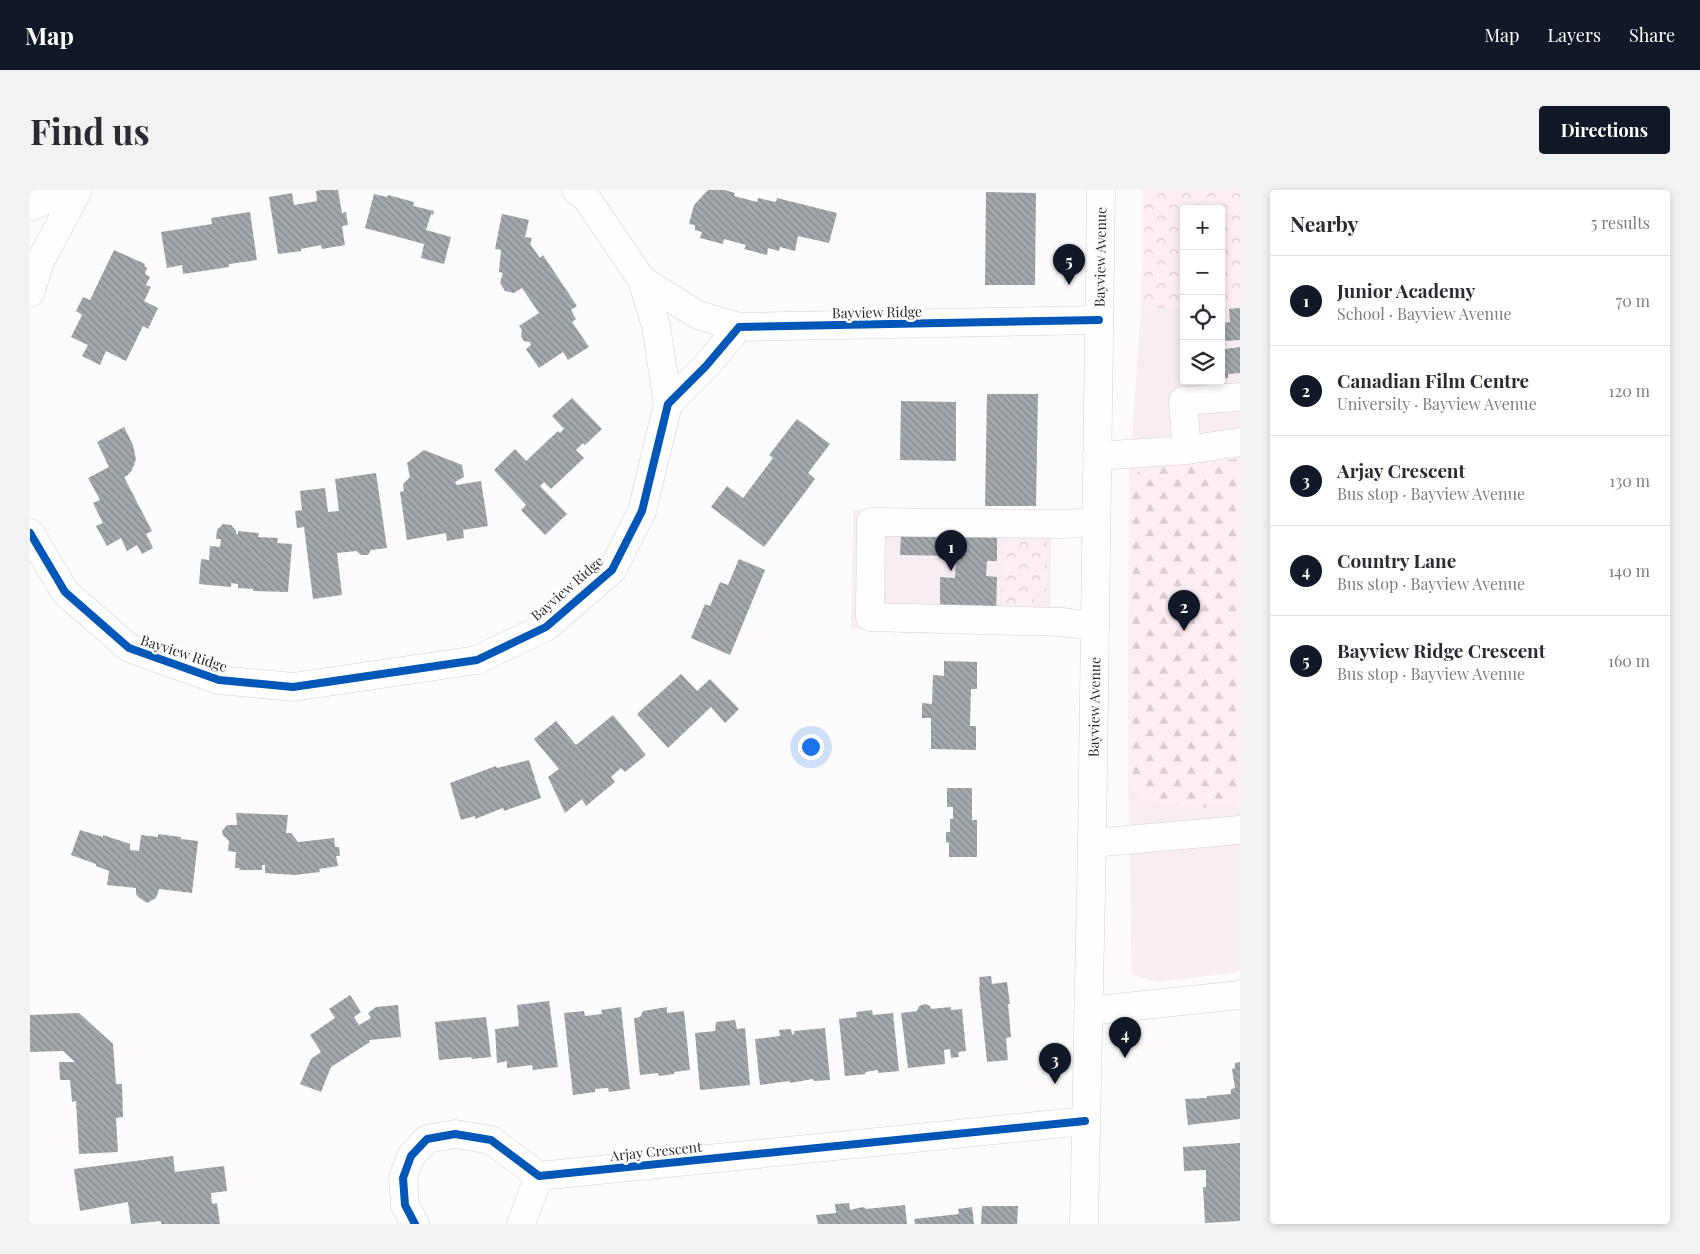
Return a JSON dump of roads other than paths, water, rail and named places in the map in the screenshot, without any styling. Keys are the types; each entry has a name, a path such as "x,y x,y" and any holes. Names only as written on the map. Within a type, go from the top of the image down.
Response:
{"street":[{"path":"30,207 69,190"},
{"path":"30,293 40,262 78,190"},
{"path":"576,190 586,199 642,280"},
{"name":"Bayview Avenue","path":"1084,1224 1102,190"},
{"name":"Bayview Ridge","path":"642,280 698,315 738,327 1099,320"},
{"name":"Bayview Ridge","path":"30,533 65,592 129,648 219,680 293,687 477,660 546,628 612,570 642,511 668,404 656,326 642,280"},
{"path":"668,404 706,366 738,327"},
{"path":"1187,450 1183,401 1240,397"},
{"path":"1097,456 1187,450 1240,442"},
{"path":"1095,626 1061,622 870,617 871,522 1054,524 1096,522"},
{"path":"1092,843 1240,830"},
{"path":"1088,1012 1240,995"},
{"name":"Arjay Crescent","path":"539,1176 1085,1121"},
{"path":"416,1224 405,1206 403,1178 411,1156 427,1139 455,1134 490,1140 539,1176 521,1224"}],"place":[{"name":"Bayview Ridge Crescent","path":"1069,285"},
{"name":"Junior Academy","path":"951,571"},
{"name":"Canadian Film Centre","path":"1184,631"},
{"name":"Country Lane","path":"1125,1058"},
{"name":"Arjay Crescent","path":"1055,1084"}]}
